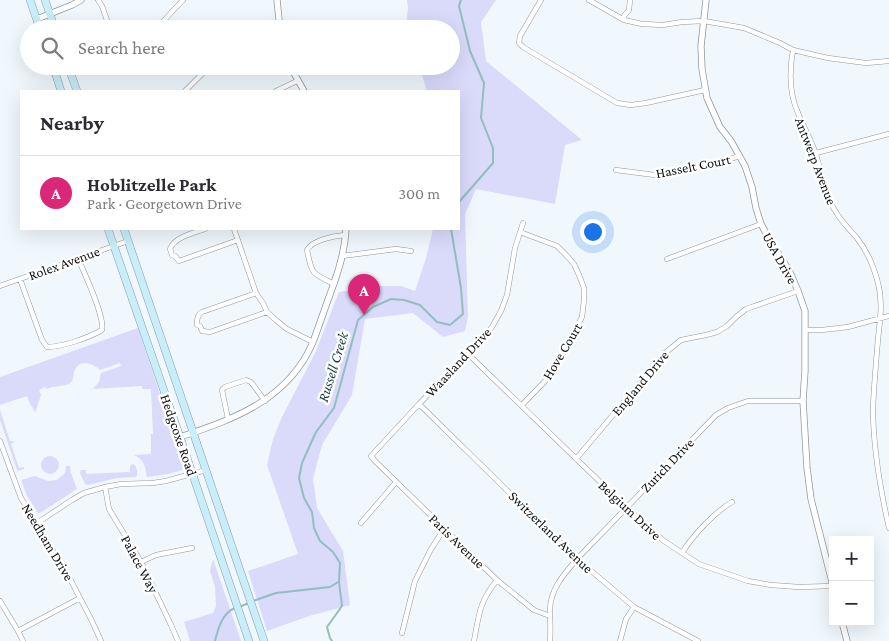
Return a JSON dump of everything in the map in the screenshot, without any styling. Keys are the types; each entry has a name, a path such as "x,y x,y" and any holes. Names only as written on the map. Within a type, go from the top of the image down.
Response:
{"main road":[{"path":"30,0 36,18"},
{"path":"45,0 52,20"},
{"path":"56,75 61,90"},
{"path":"71,75 76,90"},
{"name":"Hedgcoxe Road","path":"108,230 249,641"},
{"name":"Hedgcoxe Road","path":"124,230 264,641"}],"street":[{"path":"36,18 81,0"},
{"path":"98,0 107,20"},
{"path":"164,20 183,0"},
{"path":"277,0 278,20"},
{"path":"541,0 520,36 519,43 617,103 631,105 646,104 705,90"},
{"path":"589,0 624,20 642,24 663,25 704,21 744,28 794,50 828,58 866,63 889,61"},
{"path":"624,20 624,16 629,10 630,0"},
{"name":"USA Drive","path":"706,0 701,46 705,90 720,127 745,166 761,224 790,272 805,311 806,371 803,401 807,468 811,499 832,581"},
{"name":"Antwerp Avenue","path":"794,50 790,64 792,97 816,153 827,196 838,216 859,240 874,267 879,285 881,318 873,408 878,473 889,528"},
{"path":"186,90 201,75"},
{"path":"294,75 303,90"},
{"path":"278,90 297,81"},
{"path":"816,153 889,134"},
{"name":"Hasselt Court","path":"616,170 655,175 712,164 740,156"},
{"name":"Waasland Drive","path":"371,456 492,327 507,295 515,248 523,223"},
{"path":"667,259 761,224"},
{"path":"202,230 175,240 170,249 172,255 179,261 238,240"},
{"path":"234,230 256,293 264,302 267,312 287,329 313,342"},
{"path":"180,437 211,427 265,401 293,375 309,352 338,276 345,232 310,244 307,250 311,267 315,274 334,284"},
{"name":"Hove Court","path":"520,232 557,246 574,264 584,288 582,317 561,357 548,378 522,406"},
{"name":"Rolex Avenue","path":"0,286 128,241"},
{"path":"342,256 396,249 411,251"},
{"path":"20,279 42,340 47,347 57,347 96,333 102,330 103,324 78,258"},
{"name":"England Drive","path":"576,459 665,354 681,340 717,332 727,326 746,309 798,291"},
{"path":"256,293 199,313 197,325 200,326 202,331 210,332 267,312"},
{"path":"806,330 848,328 889,316"},
{"name":"Belgium Drive","path":"468,354 626,507 664,541 699,564 748,580 799,588 829,586"},
{"path":"228,419 222,390 225,387 246,380 251,382 265,401"},
{"name":"Zurich Drive","path":"550,641 550,608 553,592 560,580 626,507 716,415 728,408 748,401 803,401"},
{"name":"Switzerland Avenue","path":"419,404 577,559 634,607 698,641"},
{"name":"Needham Drive","path":"0,442 20,498 69,577 101,641"},
{"name":"Paris Avenue","path":"371,456 497,580 534,610 550,616"},
{"path":"37,524 84,493 121,484 166,481 206,470"},
{"path":"361,523 396,482"},
{"name":"Palace Way","path":"105,487 109,509 140,562 178,641"},
{"path":"682,553 689,541 723,507 732,502"},
{"path":"402,633 415,581 430,551 440,535 446,530"},
{"path":"140,562 156,555 192,548"},
{"path":"474,641 482,603 497,580"},
{"path":"18,631 80,598"},
{"path":"0,601 23,641"},
{"path":"620,641 626,619 634,607"},
{"path":"843,626 847,641"}],"shaded area":[{"path":"407,0 496,0 481,22 486,61 582,140 565,145 555,204 476,189 465,214 468,317 465,331 443,337 413,313 365,319 352,395 322,445 313,479 317,508 343,551 350,605 309,616 267,631 248,571 298,554 267,465 273,439 282,417 316,351 339,292 378,286 401,286 415,291 433,230 460,230 460,90 427,90 422,75 460,75 460,20 407,20"},
{"path":"138,328 184,465 183,470 147,477 145,467 138,457 134,455 151,454 150,434 153,434 151,389 142,389 142,386 93,389 99,382 101,373 121,366 120,363 100,370 93,365 82,363 76,368 70,383 47,389 45,387 39,390 41,395 35,413 27,396 0,405 0,377"},
{"path":"0,410 10,441 15,441 11,444 19,468 24,467 24,469 17,470 0,420"},
{"path":"50,456 56,459 59,465 56,471 50,474 44,471 41,465 44,459"},
{"path":"132,464 135,465 137,470 137,476 135,477 117,478 88,485 85,484 80,473 81,470 86,470 86,474 130,473 130,466"},
{"path":"66,466 70,466 77,489 38,513 27,496 21,480 35,476 48,481 57,480 65,473"},
{"path":"213,559 241,641 190,641 184,622 213,613 216,606 215,587 210,571"}],"waterway":[{"name":"Russell Creek","path":"460,201 493,163 493,148 481,118 484,83 470,51 459,6 461,0"},
{"name":"Russell Creek","path":"332,641 327,627 342,606 339,582 340,563 333,552 320,541 314,528 312,512 304,498 299,478 302,463 316,432 334,408 358,320 373,307 391,299 404,300 420,305 437,322 450,325 463,314 461,288 451,230"},
{"name":"Russell Creek","path":"253,601 276,593 330,587 338,582"},
{"name":"Russell Creek","path":"239,607 249,603"},
{"name":"Russell Creek","path":"215,641 224,617 235,608"}],"place":[{"name":"Hoblitzelle Park","path":"364,315"}]}
